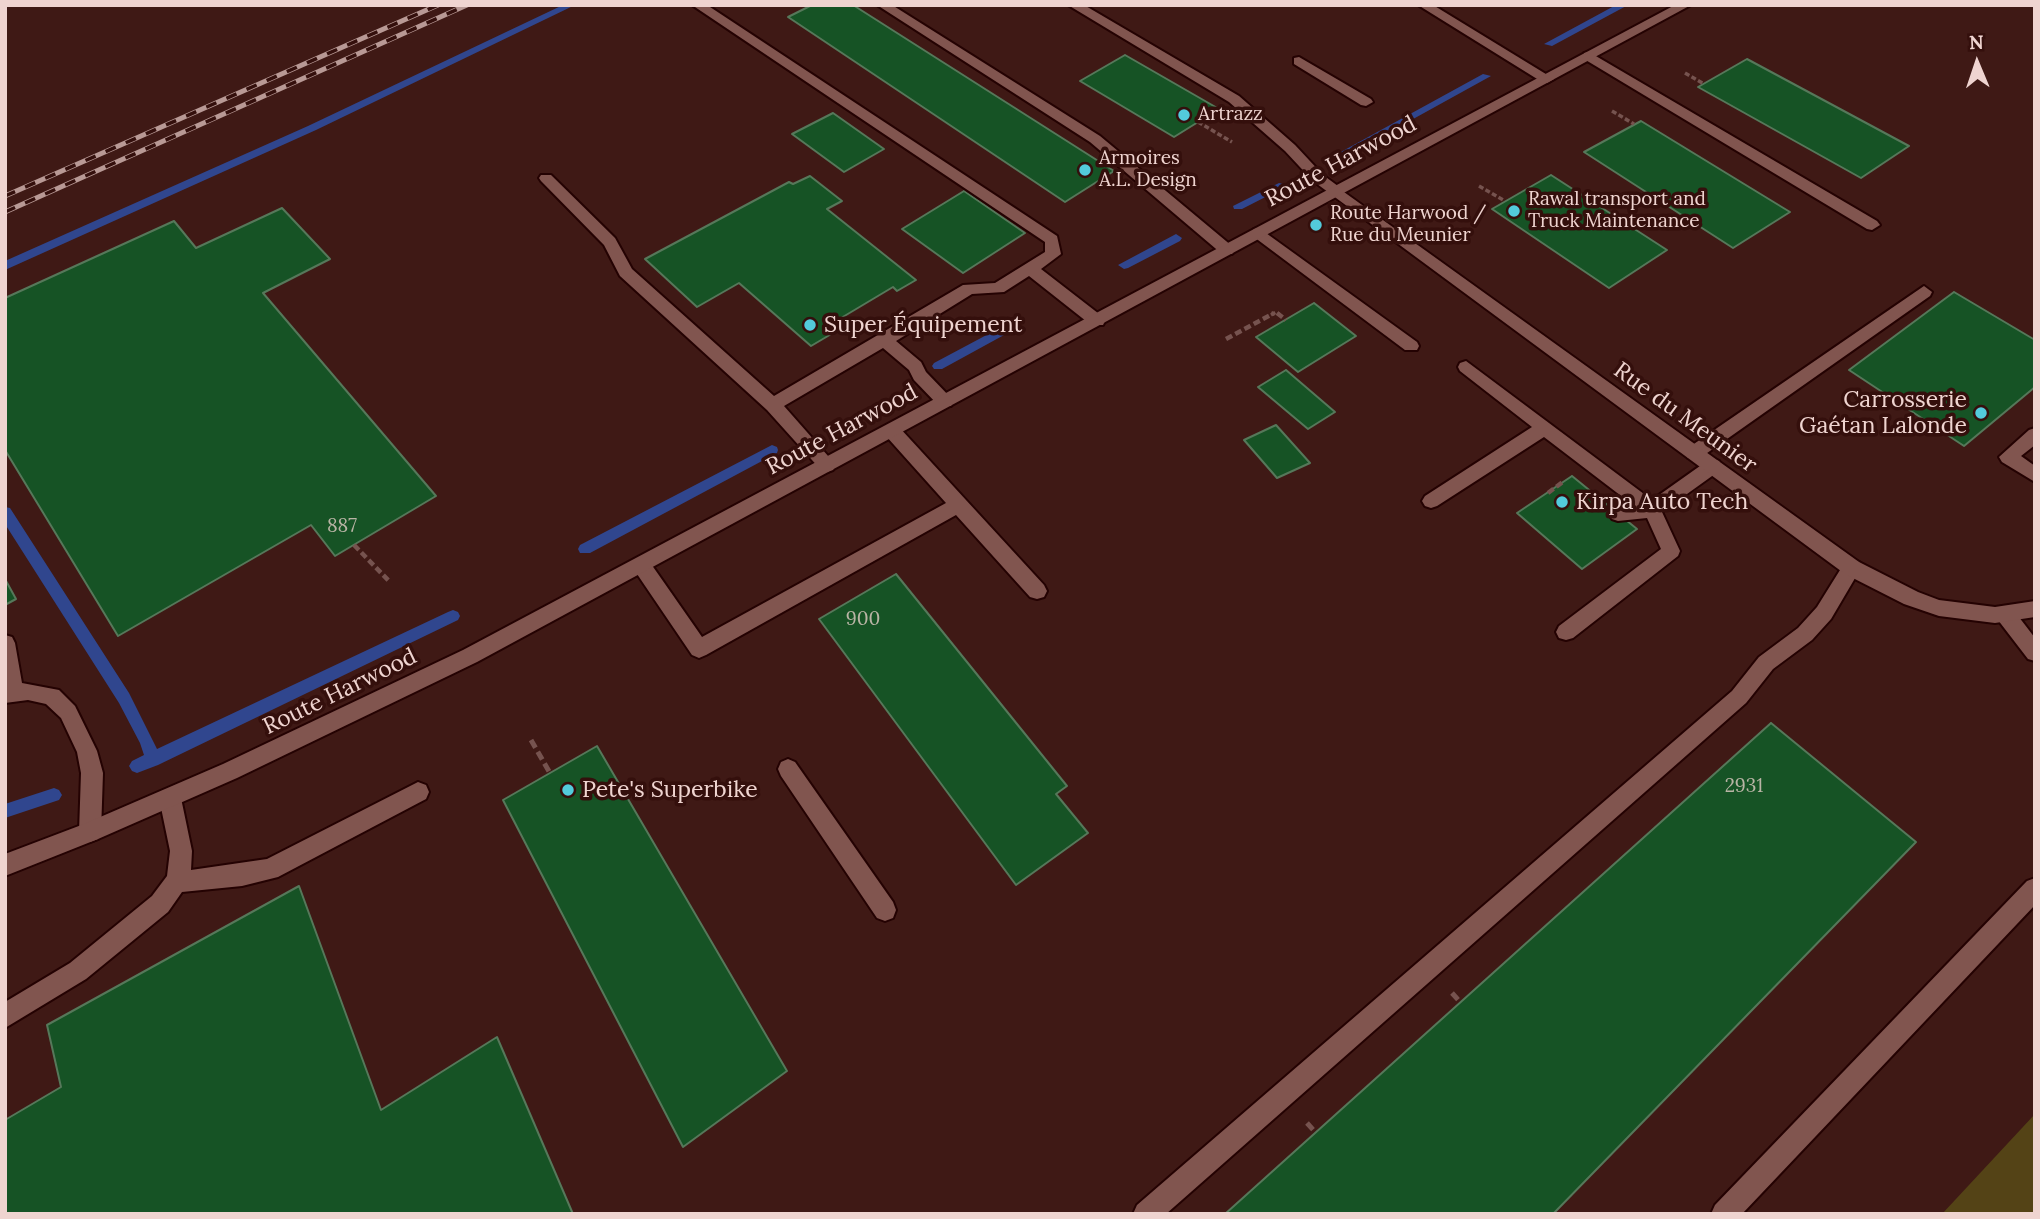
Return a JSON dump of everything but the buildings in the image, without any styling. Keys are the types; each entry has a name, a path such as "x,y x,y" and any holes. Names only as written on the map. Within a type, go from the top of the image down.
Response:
{"main road":[{"path":"698,5 1052,240 1053,254 998,288 970,289 773,405"},
{"path":"883,5 1095,139 1227,250"},
{"path":"1424,5 1548,79"},
{"name":"Route Harwood","path":"5,865 170,798 459,661 642,566 1685,5"},
{"path":"1299,61 1366,102"},
{"path":"546,178 610,242 626,272 773,405 828,466"},
{"name":"Rue du Meunier","path":"1337,192 1852,568 1911,598 1939,608 1967,613 2006,614 2035,609"},
{"path":"1259,233 1411,346"},
{"path":"1030,268 1097,321"},
{"path":"1694,453 1924,292"},
{"path":"884,340 915,366 920,376 945,402"},
{"path":"1466,367 1652,510 1671,551 1566,632"},
{"path":"1431,501 1544,428"},
{"path":"892,431 1037,591"},
{"path":"2035,435 2008,457 2035,475"},
{"path":"1618,513 1652,510 1713,466"},
{"path":"642,566 699,649 958,505"},
{"path":"1146,1214 1739,697 1766,663 1805,634 1824,613 1852,568"},
{"path":"2006,614 2035,653"},
{"path":"5,643 9,693 28,691 52,696 68,712 87,751 92,773 90,832"},
{"path":"788,769 885,910"},
{"path":"176,882 216,879 271,869 418,792"},
{"path":"5,1016 78,971 160,904 176,882 181,865 181,850 170,798"},
{"path":"1724,1214 2035,889"}],"lane":[{"path":"1074,5 1234,99 1290,148 1318,178 1337,192"},
{"path":"1589,56 1872,225"}],"path":[{"path":"1685,73 1704,84"},
{"path":"1612,111 1634,124"},
{"path":"1198,122 1231,142"},
{"path":"1479,186 1505,201"},
{"path":"1226,339 1276,312 1286,320"},
{"path":"354,545 390,581"},
{"path":"531,740 550,773"}],"shaded area":[{"path":"2035,1114 2035,1214 1942,1214"}],"waterway":[{"path":"5,266 312,128 571,5"},
{"path":"1549,44 1624,5"},
{"path":"1344,153 1486,76"},
{"path":"1238,206 1279,186"},
{"path":"1124,265 1176,238"},
{"path":"938,366 1011,326"},
{"path":"585,549 772,450"},
{"path":"5,512 124,698 147,741 153,759"},
{"path":"153,759 453,616"},
{"path":"137,766 153,759"},
{"path":"5,811 54,795"}],"railway":[{"path":"5,196 438,5"},
{"path":"5,212 467,5"}],"place":[{"name":"Artrazz","path":"1184,115"},
{"name":"Armoires A.L. Design","path":"1085,170"},
{"name":"Rawal transport and Truck Maintenance","path":"1514,211"},
{"name":"Route Harwood / Rue du Meunier","path":"1316,225"},
{"name":"Super Équipement","path":"810,325"},
{"name":"Carrosserie Gaétan Lalonde","path":"1981,413"},
{"name":"Kirpa Auto Tech","path":"1562,502"},
{"name":"Pete's Superbike","path":"568,790"}]}
